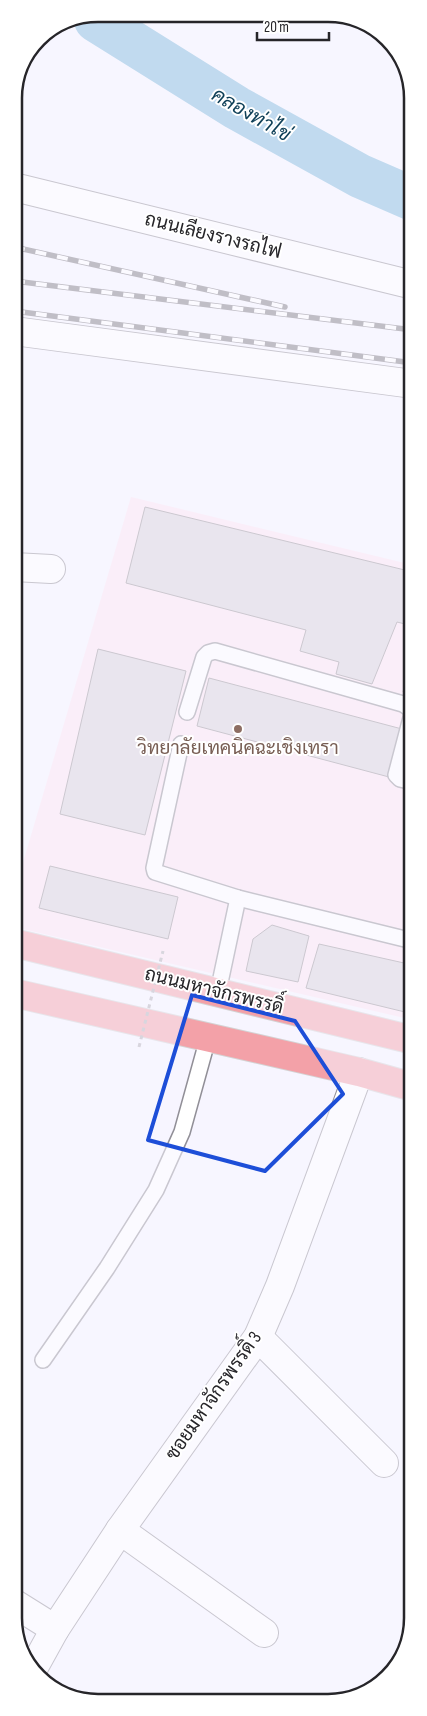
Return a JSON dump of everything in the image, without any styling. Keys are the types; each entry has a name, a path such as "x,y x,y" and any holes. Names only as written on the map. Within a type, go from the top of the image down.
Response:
{"main road":[{"name":"ถนนมหาจักรพรรดิ์","path":"22,945 404,1038"},
{"path":"22,995 359,1072 404,1084"}],"street":[{"name":"ถนนเลียงรางรถไฟ","path":"23,189 404,283"},
{"path":"23,331 404,383"},
{"path":"23,567 51,569"},
{"name":"ซอยมหาจักรพรรดิ์ 3","path":"37,1662 55,1629 120,1530 258,1337 284,1278 359,1072"},
{"path":"258,1337 384,1462"},
{"path":"120,1530 264,1633"},
{"path":"22,1609 55,1629"}],"lane":[{"path":"187,712 204,657 214,651 404,704"},
{"path":"180,744 154,868 155,872 238,898 404,939"},
{"path":"404,744 396,775 404,780"},
{"path":"218,992 238,898"},
{"path":"43,1360 107,1268 156,1190 182,1132 208,1038"}],"path":[{"path":"139,1047 163,951"}],"highlighted area":[{"path":"192,995 295,1021 343,1094 265,1171 148,1140"}],"shaded area":[{"name":"วิทยาลัยเทคนิคฉะเชิงเทรา","path":"131,497 404,563 404,1018 22,929 22,864"}],"building":[{"path":"145,507 404,570 404,624 397,622 372,684 336,674 339,662 300,651 306,630 126,583"},
{"path":"98,649 186,671 145,835 60,814"},
{"path":"209,678 402,729 389,777 197,726"},
{"path":"50,866 178,897 168,939 39,908"},
{"path":"272,925 309,936 298,982 246,971 253,939"},
{"path":"319,944 404,963 404,1012 306,988"}],"waterway":[{"name":"คลองท่าไข่","path":"99,22 237,108 360,176 404,195"}],"railway":[{"path":"23,249 285,307"},
{"path":"23,282 404,329"},
{"path":"23,312 404,362"}],"place":[{"name":"วิทยาลัยเทคนิคฉะเชิงเทรา","path":"238,729"}]}
